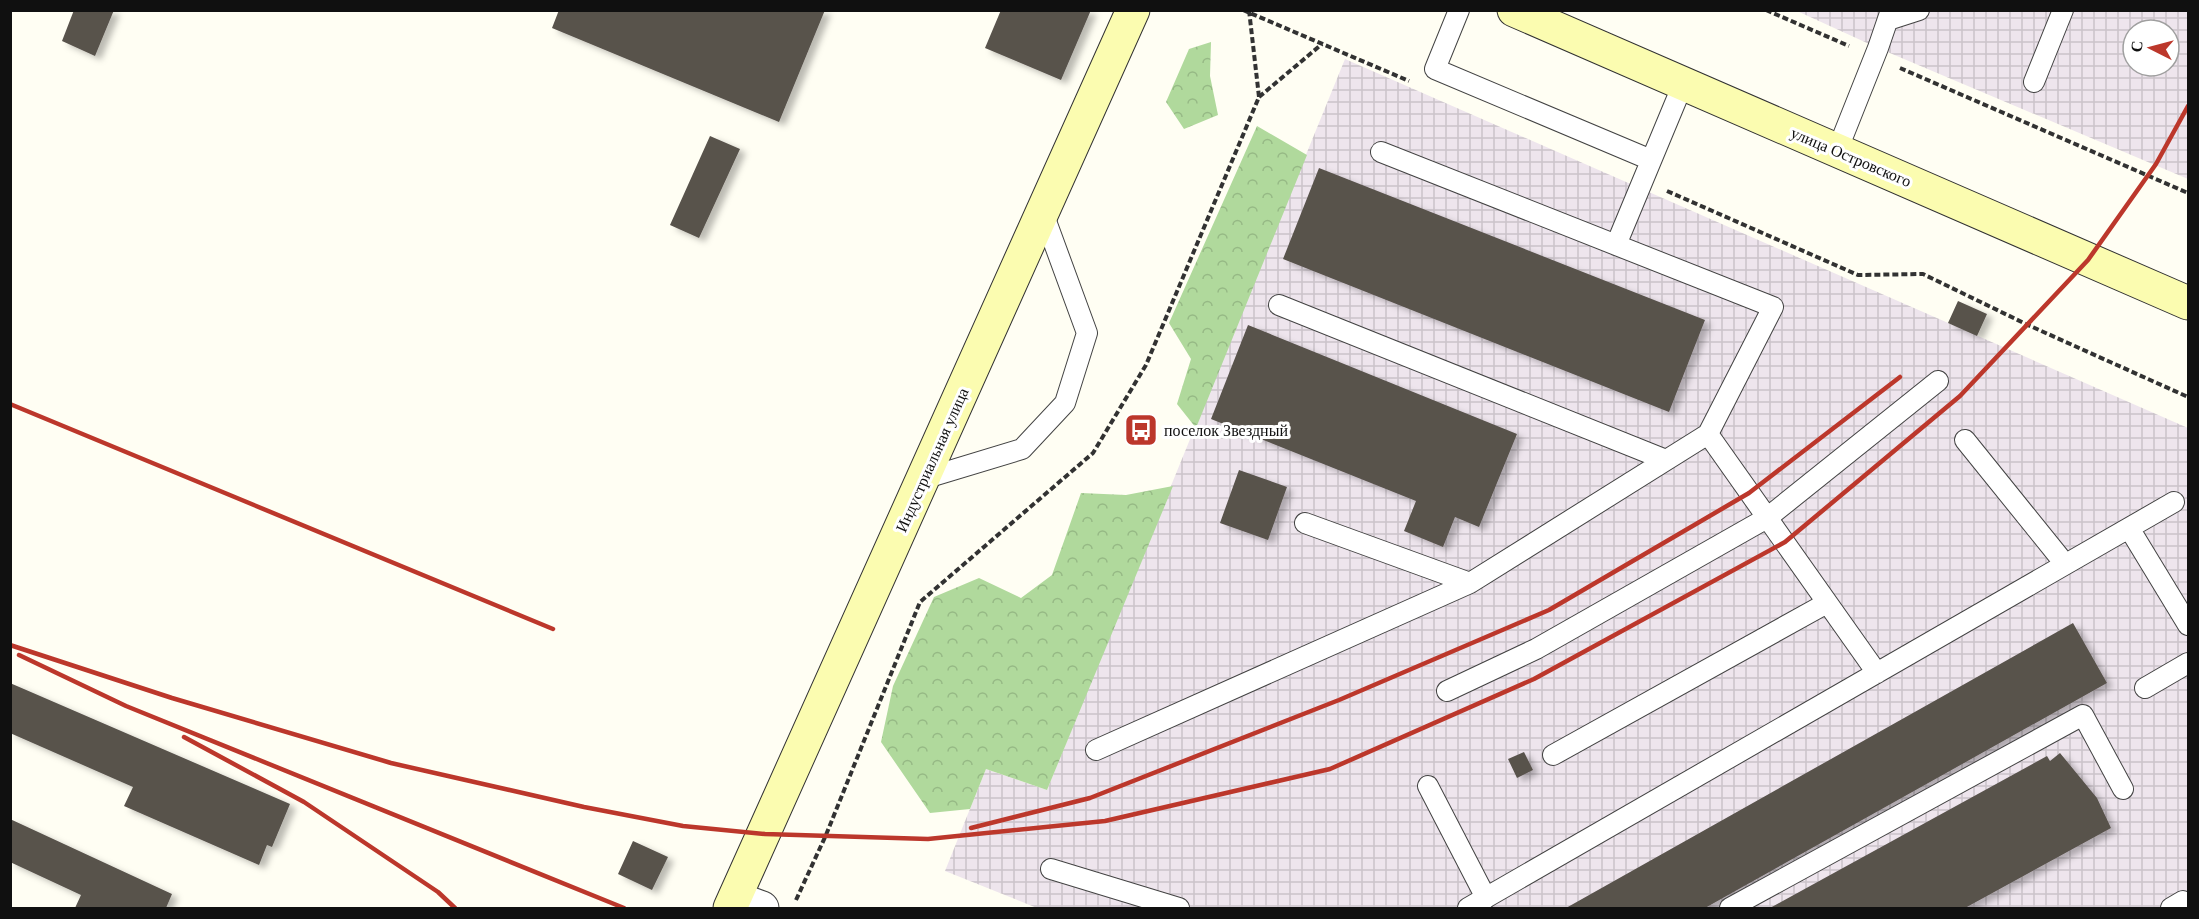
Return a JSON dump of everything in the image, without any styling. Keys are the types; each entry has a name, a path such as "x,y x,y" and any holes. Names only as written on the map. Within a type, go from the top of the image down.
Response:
{"main road":[{"name":"Индустриальная улица","path":"742,905 923,479 1133,10"},
{"name":"улица Островского","path":"1514,10 2188,303"}],"lane":[{"path":"1460,10 1435,69 1651,160"},
{"path":"1837,151 1889,15 1919,10"},
{"path":"2034,82 2063,10"},
{"path":"1616,245 1683,84"},
{"path":"1096,750 1470,583 1708,434 1773,307 1381,152"},
{"path":"923,479 1022,448 1065,403 1087,333 1043,213"},
{"path":"1279,305 1666,460"},
{"path":"1448,691 1536,649 1767,518 1938,381"},
{"path":"1708,434 1877,673"},
{"path":"1965,440 2065,564"},
{"path":"1468,909 2174,502"},
{"path":"1305,523 1470,583"},
{"path":"2129,528 2188,625"},
{"path":"1553,755 1827,603"},
{"path":"2145,688 2188,663"},
{"path":"1730,909 2083,715 2123,789"},
{"path":"1428,786 1486,898"},
{"path":"1051,869 1179,909"},
{"path":"2171,909 2182,901 2188,904"}],"path":[{"path":"1243,10 1418,85"},
{"path":"1766,10 2188,193"},
{"path":"1259,97 1322,44"},
{"path":"1642,181 1858,275 1923,274 2028,325 2188,397"}],"shaded area":[{"path":"1797,11 2188,11 2188,179 1878,48"},
{"path":"1345,59 2188,428 2188,908 1037,908 945,871 986,769 1047,790"}],"green space":[{"path":"1211,42 1210,76 1218,115 1184,129 1166,102 1189,49"},
{"path":"1257,126 1307,155 1196,428 1177,404 1191,359 1169,323"},
{"path":"1173,486 1047,790 986,769 970,809 930,813 881,742 893,686 934,597 979,578 1021,598 1052,575 1081,493 1126,495"}],"building":[{"path":"74,10 114,10 95,56 62,41"},
{"path":"559,10 825,10 779,122 552,28"},
{"path":"1001,10 1091,10 1061,80 985,48"},
{"path":"710,136 740,149 699,238 670,225"},
{"path":"1319,168 1705,320 1669,412 1283,259"},
{"path":"1958,301 1987,314 1977,336 1948,323"},
{"path":"1248,325 1517,434 1479,527 1455,517 1443,547 1404,531 1416,501 1211,419"},
{"path":"1239,470 1287,487 1268,540 1220,523"},
{"path":"2073,623 2107,683 1705,908 1566,908"},
{"path":"10,683 290,804 272,847 267,845 259,865 124,806 133,787 10,733"},
{"path":"1524,752 1533,770 1517,778 1508,759"},
{"path":"2060,753 2097,798 2111,828 1965,908 1770,908 2047,756 2050,761"},
{"path":"10,819 172,894 166,908 75,908 81,895 10,862"},
{"path":"633,841 668,857 652,890 618,874"}],"railway":[{"path":"10,645 172,698 391,763 584,807 683,826 765,834 928,839 1105,821 1330,769 1534,679 1785,542 1960,396 2088,260 2156,164 2188,106"},
{"path":"971,828 1090,798 1339,700 1549,610 1749,493 1900,377"},
{"path":"10,404 553,629"},
{"path":"19,655 126,706 624,908"},
{"path":"184,737 304,802 438,892 455,908"}],"place":[{"name":"поселок Звездный","path":"1141,430"}]}
